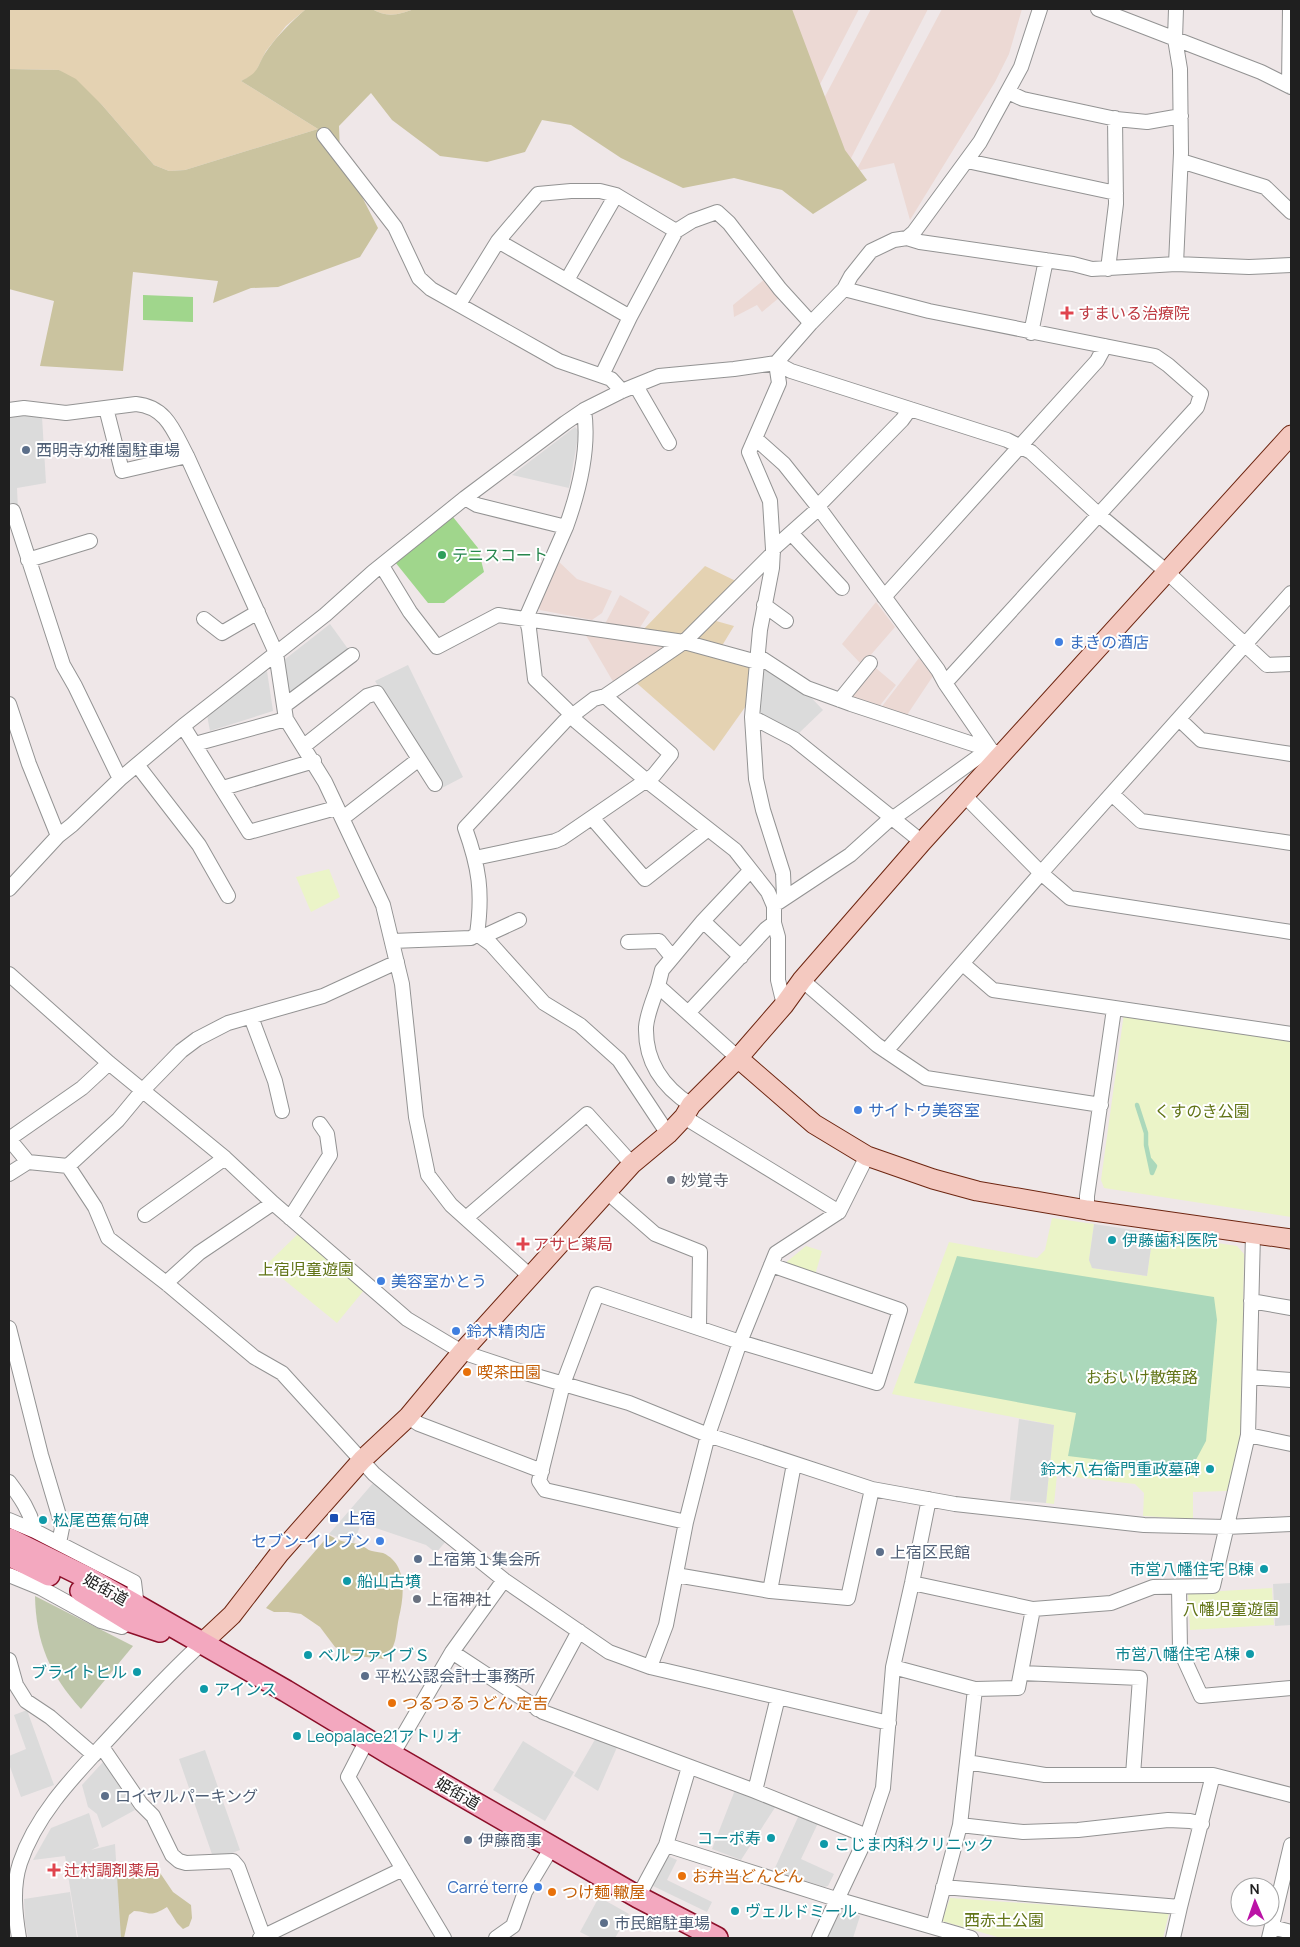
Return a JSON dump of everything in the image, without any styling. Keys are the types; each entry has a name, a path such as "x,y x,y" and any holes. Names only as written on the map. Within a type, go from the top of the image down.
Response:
{"main road":[{"name":"姫街道","path":"9,1539 134,1614 201,1644 286,1691 638,1897 718,1938"},
{"name":"姫街道","path":"9,1556 89,1587"}],"street":[{"path":"908,238 967,161 1008,92 1021,67 1040,9"},
{"path":"1098,9 1260,72 1290,87 1290,9"},
{"path":"1176,9 1175,39 1180,69 1181,116 1181,161 1176,264"},
{"path":"1008,92 1023,99 1114,118 1148,122 1181,116"},
{"path":"1108,269 1116,193 1114,118"},
{"path":"324,136 395,227 419,278 431,289 559,361 610,379 622,391"},
{"path":"967,161 1116,193"},
{"path":"1181,161 1266,187 1291,212"},
{"path":"459,304 498,241 538,194 590,191 616,195 676,231"},
{"path":"567,280 616,195"},
{"path":"602,375 630,317 676,231 692,221 717,212 729,223 780,289 811,323"},
{"path":"776,363 844,289 851,276 871,252 894,240 908,238 920,242 1046,260 1092,269 1176,264 1249,267 1291,265"},
{"path":"498,241 630,317"},
{"path":"1031,333 1046,260"},
{"path":"844,289 929,311 1031,333 1155,356 1201,394 1197,407 945,683"},
{"path":"884,597 1097,361 1105,346"},
{"path":"776,363 779,382 749,452 770,501 773,551 772,568 764,605 752,717 756,779 763,810 783,873 774,923 778,937 778,980 784,1005"},
{"path":"9,889 58,836 120,779 138,766 183,726 325,615 465,498 584,410 622,391 659,376 776,363 791,371 1007,440 1031,452 1099,515 1167,572 1268,665 1291,664"},
{"path":"636,386 669,443"},
{"path":"9,410 24,408 66,412 136,404 153,407 165,418 187,456 276,653 285,713 314,761 383,905 402,984 416,1117 428,1175 451,1205 530,1276"},
{"path":"106,408 122,471 187,456"},
{"path":"479,936 480,894 475,858 465,828 572,716 594,699 605,696 684,642 819,507 902,420 910,409"},
{"path":"584,410 587,427 585,453 572,509 526,618 535,680 572,716 646,781 735,850 750,871 779,902"},
{"path":"19,1938 12,1886 29,1841 42,1818 66,1786 172,1670 232,1615 279,1554 362,1460 408,1417 462,1352 632,1164 668,1134 738,1058 784,1005 802,980 922,842 965,796 997,753 1167,572 1291,434"},
{"path":"756,439 784,464 819,507 997,753"},
{"path":"465,498 477,506 566,527"},
{"path":"13,511 63,665 120,779"},
{"path":"791,533 842,588"},
{"path":"28,560 90,540"},
{"path":"382,566 410,612 437,647 498,615 684,642 758,659 807,688 997,753"},
{"path":"886,1051 1041,873 1180,720 1291,593"},
{"path":"764,605 786,621"},
{"path":"204,619 222,634 258,612"},
{"path":"195,744 285,713 352,655"},
{"path":"840,700 870,663"},
{"path":"304,746 368,696 378,693 435,784"},
{"path":"475,858 555,841 654,775 671,754 605,696"},
{"path":"9,704 29,764 58,836"},
{"path":"752,717 794,739 922,842"},
{"path":"1180,720 1201,740 1291,754"},
{"path":"183,726 249,832 340,813 420,759"},
{"path":"779,902 850,855 892,819 981,754 997,753"},
{"path":"223,788 314,761"},
{"path":"138,766 199,845 228,896"},
{"path":"1113,795 1141,821 1291,843"},
{"path":"965,796 1041,873 1070,898 1291,932"},
{"path":"592,818 645,879 707,830"},
{"path":"750,871 703,921 662,970 646,1026 649,1049 656,1070 688,1111 839,1212"},
{"path":"392,941 471,938 519,920"},
{"path":"703,921 741,957"},
{"path":"688,1012 766,928 774,923"},
{"path":"479,936 491,944 544,1003 580,1026 619,1060 668,1134"},
{"path":"628,942 659,941 672,957"},
{"path":"9,1174 28,1162 68,1166 118,1120 142,1091 181,1051 197,1039 228,1023 323,996 397,962"},
{"path":"962,964 993,990 1291,1034"},
{"path":"9,974 109,1063 225,1158 290,1218 407,1319 462,1352 629,1403 708,1435 872,1489 929,1499 1051,1515 1100,1518 1144,1524 1226,1527 1291,1524"},
{"path":"802,980 876,1045 926,1078 1101,1105"},
{"path":"658,986 814,1124 868,1156 933,1179 977,1191 1086,1210 1291,1239"},
{"path":"1086,1210 1114,1009"},
{"path":"251,1017 275,1081 282,1111"},
{"path":"28,1162 9,1139 82,1088 109,1063"},
{"path":"466,1218 587,1114 632,1164"},
{"path":"290,1218 330,1155 326,1134 320,1124"},
{"path":"650,1667 666,1625 686,1522 708,1435 740,1342 776,1253 839,1212 868,1156"},
{"path":"145,1216 225,1158"},
{"path":"68,1166 96,1207 108,1238 166,1282 254,1357 282,1373 374,1474 504,1580 609,1652 650,1667 889,1723"},
{"path":"607,1192 655,1234 700,1252 699,1328"},
{"path":"166,1282 199,1253 274,1203"},
{"path":"912,1583 1033,1609 1111,1603 1153,1587 1214,1586 1248,1435 1253,1234"},
{"path":"686,1522 545,1490 539,1481 563,1384 597,1294 740,1342 877,1383 900,1310 771,1265"},
{"path":"1251,1301 1291,1308"},
{"path":"9,1328 41,1456 60,1519 62,1528 59,1543"},
{"path":"1250,1377 1291,1380"},
{"path":"408,1417 419,1424 542,1471"},
{"path":"1248,1435 1291,1444"},
{"path":"770,1591 794,1464"},
{"path":"9,1482 25,1503 32,1518 34,1531"},
{"path":"676,1575 770,1591 848,1598 872,1489"},
{"path":"819,1938 867,1836 883,1788 893,1667 929,1499"},
{"path":"9,1520 59,1543 134,1582 134,1614 122,1627 101,1621 41,1588 9,1575"},
{"path":"392,1754 452,1652 504,1580"},
{"path":"1179,1587 1180,1650 1200,1696 1291,1688"},
{"path":"893,1667 975,1689 1018,1688 1033,1609"},
{"path":"537,1709 579,1631"},
{"path":"452,1652 537,1709 755,1791 867,1836"},
{"path":"9,1660 16,1685 26,1701 98,1751 153,1816 172,1855 179,1861 186,1863 232,1861 238,1867 262,1938 403,1869"},
{"path":"1020,1673 1140,1678 1133,1775"},
{"path":"932,1927 960,1825 975,1689"},
{"path":"755,1791 778,1697"},
{"path":"367,1740 348,1777 444,1938"},
{"path":"967,1762 1045,1775 1213,1775 1291,1795"},
{"path":"638,1897 666,1845 689,1767"},
{"path":"1173,1938 1213,1775"},
{"path":"960,1825 1023,1832 1078,1830 1168,1820 1202,1824"},
{"path":"666,1845 836,1899 971,1938"},
{"path":"1291,1845 1270,1933 1291,1932"},
{"path":"496,1938 513,1926 525,1892 552,1847"},
{"path":"943,1886 1180,1907"}],"shaded area":[{"path":"9,9 306,9 286,26 266,51 254,75 241,81 318,129 185,170 169,171 154,165 102,105 59,70 9,69"},
{"path":"306,9 372,9 383,14 393,15 414,9 792,9 845,150 867,180 813,214 782,190 734,178 683,188 621,158 571,125 542,120 525,152 487,162 440,156 392,120 371,93 339,126 340,154 378,228 360,257 278,287 251,288 213,303 218,281 133,272 123,371 40,366 54,301 9,289 9,69 59,70 76,79 102,105 154,165 169,171 185,170 318,129 241,81 256,71 272,43"},
{"path":"372,9 414,9 388,15"},
{"path":"777,9 859,9 815,94"},
{"path":"871,9 928,9 847,166 820,106"},
{"path":"942,9 1022,9 1009,54 995,82 910,220 894,163 856,171"},
{"path":"765,279 780,297 762,312 757,305 734,317 733,305"},
{"name":"西明寺幼稚園駐車場","path":"36,415 42,417 46,483 17,488 18,509 9,512 9,417"},
{"path":"575,427 579,431 569,488 512,475"},
{"path":"556,559 577,579 612,591 602,613 592,620 540,610 537,605"},
{"path":"705,566 740,583 686,636 641,632"},
{"path":"620,595 650,612 637,632 605,624"},
{"path":"876,602 895,627 862,665 842,644"},
{"path":"709,619 734,626 720,649 687,641"},
{"path":"330,624 351,653 288,699 284,660"},
{"path":"584,632 676,645 615,685"},
{"path":"682,647 750,665 748,703 714,751 632,679"},
{"path":"919,658 933,676 907,715 880,709"},
{"path":"871,664 896,685 878,708 846,694"},
{"path":"408,665 463,777 442,788 375,681"},
{"path":"765,666 798,684 823,710 799,733 759,714 757,710 759,671"},
{"path":"267,671 273,711 210,731 207,715 260,674"},
{"path":"1094,1224 1153,1233 1147,1276 1092,1268 1089,1260"},
{"name":"おおいけ散策路","path":"957,1256 1214,1297 1217,1320 1206,1441 1190,1471 1068,1456 1076,1413 914,1383"},
{"path":"1019,1419 1054,1425 1046,1503 1010,1500"},
{"path":"374,1482 446,1541 436,1553 426,1545 361,1523 354,1543 329,1534"},
{"path":"329,1535 383,1553 397,1565 402,1581 402,1600 394,1645 384,1659 348,1655 335,1647 320,1627 301,1614 274,1612 266,1608"},
{"path":"1291,1583 1291,1625 1275,1626 1273,1584"},
{"path":"35,1596 133,1646 81,1709 61,1684 47,1657 38,1629"},
{"path":"27,1710 54,1785 21,1797 9,1764 9,1756 26,1749 14,1715"},
{"path":"597,1736 618,1745 598,1791 574,1776"},
{"path":"523,1741 574,1772 545,1821 493,1790"},
{"path":"205,1750 240,1850 214,1860 179,1759"},
{"name":"ロイヤルパーキング","path":"103,1762 135,1810 102,1828 97,1814 88,1807 82,1785"},
{"path":"735,1790 776,1806 741,1860 712,1849"},
{"path":"89,1813 99,1846 91,1850 115,1844 121,1938 78,1938 65,1856 33,1860 51,1828"},
{"path":"799,1815 818,1823 801,1859 834,1874 828,1886 824,1887 774,1870"},
{"path":"666,1855 677,1860 667,1880 712,1902 707,1912 651,1885"},
{"path":"152,1861 173,1892 191,1905 192,1918 189,1926 183,1929 167,1907 150,1914 134,1911 129,1915 124,1938 111,1938 98,1876"},
{"path":"70,1892 77,1938 28,1938 24,1899"},
{"name":"市民館駐車場","path":"599,1897 629,1914 615,1938 592,1938 580,1932"},
{"path":"838,1909 860,1916 853,1938 826,1938"}],"green space":[{"path":"143,295 193,297 193,322 143,320"},
{"name":"テニスコート","path":"453,517 478,548 484,572 444,603 428,603 395,562"},
{"path":"329,869 340,897 311,912 296,877"},
{"name":"くすのき公園","path":"1124,1013 1291,1034 1291,1217 1104,1188 1101,1180"},
{"name":"おおいけ散策路","path":"1052,1218 1094,1224 1089,1260 1093,1268 1147,1276 1153,1233 1237,1246 1244,1254 1241,1433 1227,1491 1193,1492 1193,1519 1143,1516 1144,1493 1135,1484 1057,1475 1054,1504 1046,1503 1054,1425 892,1394 949,1242 1037,1258 1045,1250"},
{"name":"上宿児童遊園","path":"299,1233 365,1289 337,1323 266,1265"},
{"path":"806,1246 822,1251 815,1275 784,1264"},
{"name":"八幡児童遊園","path":"1272,1588 1274,1625 1190,1630 1188,1593"},
{"name":"西赤土公園","path":"950,1898 1169,1913 1163,1938 1001,1938 942,1921"}],"waterway":[{"path":"1137,1105 1146,1133 1146,1145 1152,1173"},
{"path":"1150,1160 1155,1166 1152,1173"}],"place":[{"name":"すまいる治療院","path":"1067,313"},
{"name":"西明寺幼稚園駐車場","path":"26,450"},
{"name":"テニスコート","path":"442,555"},
{"name":"まきの酒店","path":"1059,642"},
{"name":"サイトウ美容室","path":"858,1110"},
{"name":"妙覚寺","path":"671,1180"},
{"name":"伊藤歯科医院","path":"1112,1240"},
{"name":"アサヒ薬局","path":"523,1244"},
{"name":"美容室かとう","path":"381,1281"},
{"name":"鈴木精肉店","path":"456,1331"},
{"name":"喫茶田園","path":"467,1372"},
{"name":"鈴木八右衛門重政墓碑","path":"1210,1469"},
{"name":"上宿","path":"334,1518"},
{"name":"松尾芭蕉句碑","path":"43,1520"},
{"name":"セブン-イレブン","path":"380,1541"},
{"name":"上宿区民館","path":"880,1552"},
{"name":"上宿第１集会所","path":"418,1559"},
{"name":"市営八幡住宅 B棟","path":"1264,1569"},
{"name":"船山古墳","path":"347,1581"},
{"name":"上宿神社","path":"417,1599"},
{"name":"市営八幡住宅 A棟","path":"1250,1654"},
{"name":"ベルファイブＳ","path":"308,1655"},
{"name":"ブライトヒル","path":"137,1672"},
{"name":"平松公認会計士事務所","path":"365,1676"},
{"name":"アインス","path":"204,1689"},
{"name":"つるつるうどん 定吉","path":"392,1703"},
{"name":"Leopalace21アトリオ","path":"297,1736"},
{"name":"ロイヤルパーキング","path":"105,1796"},
{"name":"コーポ寿","path":"771,1838"},
{"name":"伊藤商事","path":"468,1840"},
{"name":"こじま内科クリニック","path":"824,1844"},
{"name":"辻村調剤薬局","path":"54,1870"},
{"name":"お弁当どんどん","path":"682,1876"},
{"name":"Carré terre","path":"538,1887"},
{"name":"つけ麺 轍屋","path":"552,1892"},
{"name":"ヴェルドミール","path":"735,1911"},
{"name":"市民館駐車場","path":"604,1923"}]}
